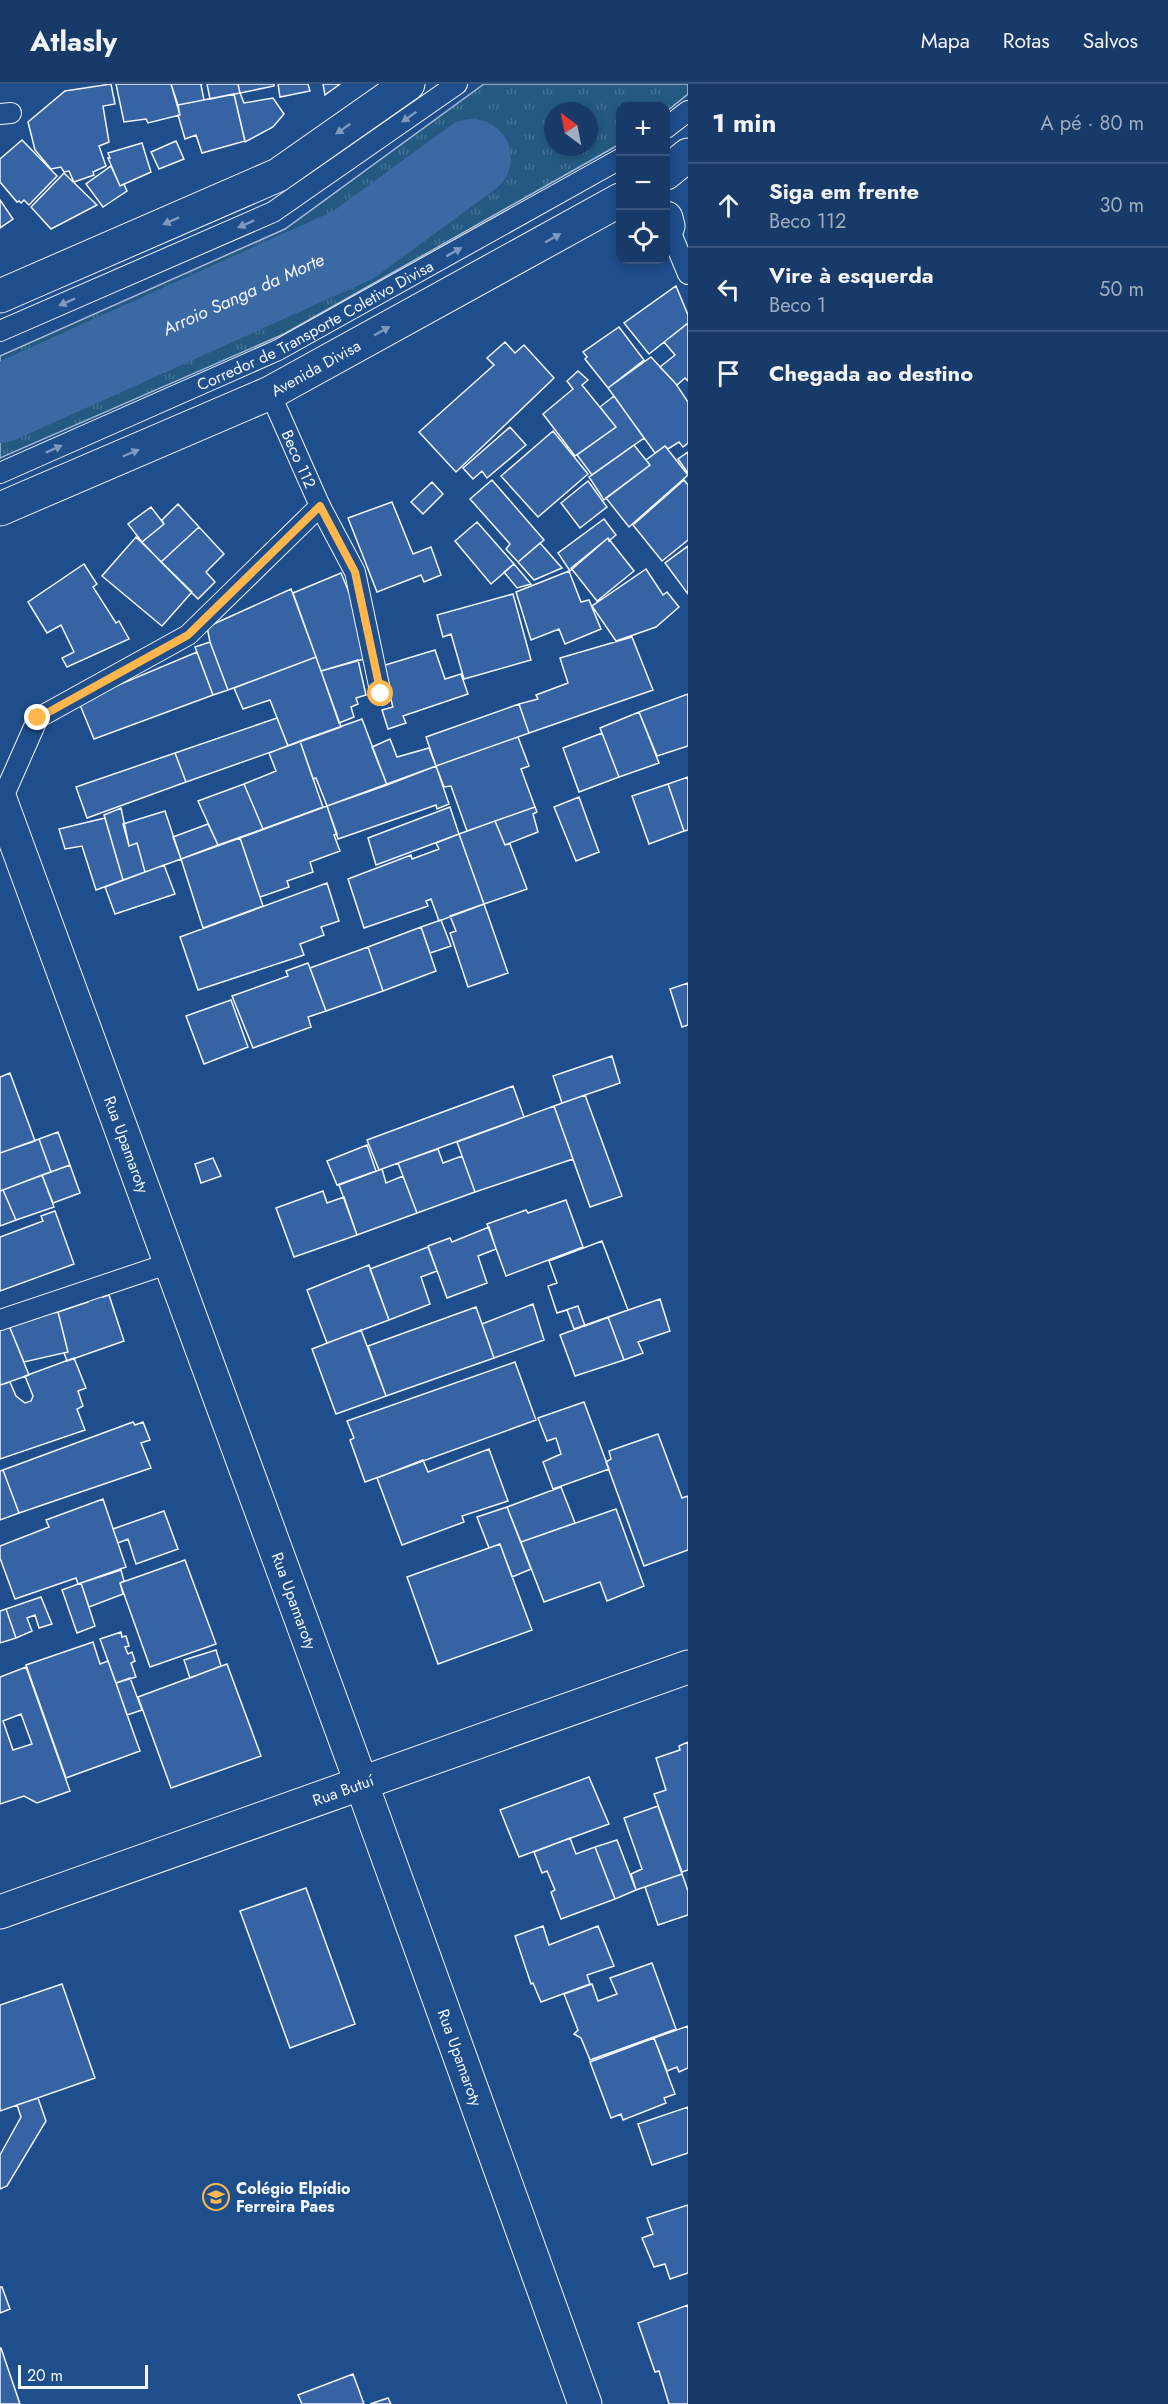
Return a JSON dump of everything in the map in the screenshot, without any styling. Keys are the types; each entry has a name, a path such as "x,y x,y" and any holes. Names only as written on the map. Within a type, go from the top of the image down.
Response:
{"street":[{"path":"0,296 278,175 408,84"},
{"path":"670,170 688,155"},
{"name":"Avenida Divisa","path":"0,509 270,393 616,203"},
{"name":"Rua Upamaroty","path":"1,802 362,1785 585,2404"},
{"name":"Rua Butuí","path":"0,1912 688,1668"}],"lane":[{"path":"0,331 273,212 457,84"},
{"path":"670,125 688,111"},
{"name":"Corredor de Transporte Coletivo Divisa","path":"0,473 278,350 616,162"},
{"path":"670,229 688,274"},
{"name":"Beco 112","path":"270,393 320,506 355,572 381,694"},
{"path":"1,802 38,718 188,635 320,506"},
{"path":"0,1320 170,1263"}],"green space":[{"path":"484,84 688,84 688,94 670,109 670,102 616,102 616,146 284,334 0,458 0,429 356,269 495,168 464,137 351,222 0,377 0,356 285,229"}],"building":[{"path":"111,84 115,104 103,106 109,142 99,146 106,166 93,172 94,175 74,182 69,171 64,172 61,167 51,169 35,150 28,122 65,91"},
{"path":"116,84 171,84 180,115 148,123 146,119 124,122"},
{"path":"171,84 202,84 204,100 178,105"},
{"path":"207,84 238,84 240,93 210,99"},
{"path":"238,84 274,84 274,86 240,93"},
{"path":"278,84 308,84 310,91 280,97"},
{"path":"323,84 340,84 325,95"},
{"path":"240,93 244,103 273,98 284,114 273,127 245,142 234,94"},
{"path":"234,94 245,141 202,153 196,135 185,139 178,115 180,115 178,105"},
{"path":"22,140 57,176 29,205 24,200 21,203 17,202 0,182 0,159"},
{"path":"176,141 184,159 159,169 151,152"},
{"path":"142,143 151,172 120,186 108,153"},
{"path":"111,166 120,186 124,184 127,191 103,207 86,184"},
{"path":"64,173 97,205 51,229 31,207"},
{"path":"0,200 13,219 0,228"},
{"path":"676,286 688,315 688,323 649,354 624,323"},
{"path":"688,323 688,381 685,378 677,385 660,367 675,355 664,342"},
{"path":"619,327 644,360 608,388 585,359 587,357 583,352"},
{"path":"505,342 515,353 524,345 554,378 456,472 419,432 494,365 487,358"},
{"path":"651,357 676,384 688,402 688,443 683,447 679,442 668,449 665,446 655,453 608,388"},
{"path":"578,371 588,380 582,385 616,427 575,456 543,414 573,389 567,381"},
{"path":"614,396 644,438 592,475 577,455 616,427 600,407"},
{"path":"510,427 526,445 487,478 482,471 473,479 463,468"},
{"path":"553,431 588,474 538,517 501,476"},
{"path":"634,445 650,465 604,500 589,477"},
{"path":"665,446 688,475 629,527 606,498 650,465 646,460"},
{"path":"688,452 688,473 678,459"},
{"path":"492,480 544,540 518,562 506,549 510,544 470,499"},
{"path":"684,480 688,485 688,540 662,561 633,525"},
{"path":"588,481 607,507 580,528 561,503"},
{"path":"432,482 443,494 423,514 411,502"},
{"path":"392,502 413,554 431,547 441,575 424,582 421,575 377,592 348,518"},
{"path":"178,504 199,527 161,562 142,542 164,524 162,520"},
{"path":"151,507 164,524 142,542 128,524"},
{"path":"604,519 616,535 609,541 608,538 570,571 558,553"},
{"path":"477,522 514,564 491,584 455,541"},
{"path":"199,527 224,554 206,572 215,582 198,599 161,562"},
{"path":"136,537 192,592 162,626 102,576"},
{"path":"608,538 634,571 597,601 571,568"},
{"path":"540,543 562,568 534,580 518,562"},
{"path":"688,546 688,594 665,563"},
{"path":"84,564 97,584 93,587 116,623 119,621 129,639 67,667 62,658 74,652 61,625 47,633 28,602"},
{"path":"514,564 531,584 517,588 504,572"},
{"path":"646,569 663,595 667,592 679,607 656,627 616,641 592,606"},
{"path":"569,571 581,602 589,600 601,629 565,644 559,629 531,640 516,592"},
{"path":"341,573 355,607 368,658 321,671 293,593"},
{"path":"291,589 316,657 228,690 210,642 207,627"},
{"path":"513,594 531,660 464,679 451,634 443,637 437,615"},
{"path":"632,637 653,690 529,733 519,704 538,699 536,695 568,683 560,658"},
{"path":"210,642 228,690 213,695 195,647"},
{"path":"435,650 445,679 461,674 468,694 403,716 406,723 388,729 382,710 393,707 382,666"},
{"path":"197,652 213,695 94,739 80,705 85,699"},
{"path":"316,657 341,727 288,746 270,700 243,709 234,688"},
{"path":"358,660 366,695 356,698 358,704 351,707 354,717 339,723 321,671"},
{"path":"688,694 688,746 657,756 639,712"},
{"path":"519,704 529,733 436,766 426,737"},
{"path":"639,712 659,763 619,777 600,728"},
{"path":"277,718 288,746 186,782 175,753"},
{"path":"362,719 387,785 327,806 316,778 313,779 300,741"},
{"path":"602,733 619,777 579,792 563,748"},
{"path":"518,737 529,766 521,769 535,807 467,831 451,786 444,787 436,766"},
{"path":"390,739 397,757 429,748 436,766 387,785 372,747"},
{"path":"300,741 323,807 263,829 244,784 276,771 269,753"},
{"path":"175,753 186,782 87,818 76,787"},
{"path":"436,766 449,804 437,809 436,805 338,839 327,806"},
{"path":"688,777 688,830 684,831 668,784"},
{"path":"244,784 263,829 218,845 198,801"},
{"path":"668,784 684,831 649,844 632,796"},
{"path":"579,797 599,852 576,861 554,807"},
{"path":"327,806 337,834 334,835 340,851 310,862 313,872 287,881 289,887 260,897 240,838"},
{"path":"450,807 459,834 376,865 368,838"},
{"path":"535,807 537,812 533,814 538,832 505,845 495,821"},
{"path":"121,808 129,846 137,843 145,872 123,880 104,815"},
{"path":"165,811 181,859 145,872 137,843 129,846 123,824"},
{"path":"105,818 123,880 96,890 82,846 65,849 59,829"},
{"path":"495,821 505,845 510,844 527,889 484,904 459,834"},
{"path":"208,824 218,845 181,859 173,837"},
{"path":"459,834 484,904 439,921 431,899 426,901 428,906 364,928 348,879 411,855 412,859 439,849 436,843"},
{"path":"240,838 263,906 203,928 181,859"},
{"path":"164,865 175,894 115,914 105,887"},
{"path":"327,883 339,921 321,927 324,935 300,944 304,955 198,990 180,937"},
{"path":"484,904 508,973 468,987 450,933 456,931 450,916"},
{"path":"441,920 451,946 430,953 421,927"},
{"path":"421,927 436,971 383,991 368,947"},
{"path":"368,947 383,991 326,1011 310,968"},
{"path":"308,963 326,1011 308,1017 311,1027 253,1048 232,996 288,976 286,971"},
{"path":"688,983 688,1025 682,1027 670,989"},
{"path":"231,1000 248,1047 204,1064 186,1016"},
{"path":"612,1056 620,1083 562,1103 553,1076"},
{"path":"10,1073 35,1141 0,1153 0,1077"},
{"path":"513,1086 524,1117 379,1170 367,1140"},
{"path":"585,1095 622,1196 590,1207 554,1106"},
{"path":"554,1106 573,1159 475,1192 457,1142"},
{"path":"58,1132 70,1165 51,1172 39,1139"},
{"path":"39,1139 51,1172 0,1191 0,1153"},
{"path":"367,1145 376,1171 337,1185 327,1161"},
{"path":"438,1149 443,1163 462,1156 475,1192 417,1213 398,1163"},
{"path":"213,1158 221,1176 201,1183 195,1164"},
{"path":"70,1165 80,1193 53,1203 42,1175"},
{"path":"382,1169 386,1183 403,1176 417,1213 357,1235 339,1185"},
{"path":"42,1175 54,1207 16,1220 3,1190"},
{"path":"3,1190 16,1220 0,1226 0,1191"},
{"path":"323,1191 327,1203 344,1197 357,1235 294,1257 276,1208"},
{"path":"566,1200 583,1247 506,1276 487,1224 526,1210 528,1213"},
{"path":"55,1211 74,1264 0,1291 0,1237 43,1221 41,1216"},
{"path":"489,1227 496,1249 478,1256 487,1283 447,1298 428,1246 450,1238 452,1242"},
{"path":"602,1241 628,1310 585,1326 578,1306 557,1313 548,1286 557,1283 549,1261"},
{"path":"602,1241 628,1310 574,1329 567,1310 557,1313 548,1286 557,1283 549,1261"},
{"path":"428,1247 437,1271 421,1277 430,1304 389,1320 370,1269"},
{"path":"369,1265 389,1320 327,1343 307,1290"},
{"path":"101,1289 103,1297 109,1295 124,1341 67,1361 64,1353 68,1352 58,1312 88,1302 86,1295"},
{"path":"660,1299 670,1331 638,1342 643,1353 624,1360 608,1317"},
{"path":"533,1304 544,1340 494,1358 482,1324"},
{"path":"476,1307 494,1358 386,1396 368,1346"},
{"path":"58,1312 68,1352 24,1362 8,1323"},
{"path":"608,1317 624,1360 575,1376 560,1335"},
{"path":"8,1323 29,1375 0,1385 0,1326"},
{"path":"361,1330 386,1396 336,1414 312,1349"},
{"path":"74,1358 86,1388 78,1391 83,1406 77,1409 85,1430 0,1459 0,1385 10,1382 16,1396 25,1403 31,1401 33,1396 25,1376"},
{"path":"515,1362 536,1420 365,1482 350,1440 354,1438 347,1421"},
{"path":"584,1402 609,1469 553,1489 543,1462 561,1454 556,1438 547,1441 538,1418"},
{"path":"133,1422 135,1425 143,1422 150,1440 141,1443 151,1468 19,1513 3,1470"},
{"path":"658,1434 682,1498 688,1496 688,1550 644,1566 606,1462 611,1459 609,1451"},
{"path":"489,1449 508,1501 462,1516 464,1522 402,1545 377,1478 423,1460 428,1472"},
{"path":"3,1470 19,1513 0,1520 0,1471"},
{"path":"561,1487 575,1523 521,1542 507,1507"},
{"path":"103,1499 126,1567 78,1584 76,1578 15,1599 0,1558 0,1546 49,1527 46,1520"},
{"path":"507,1507 531,1569 512,1577 500,1544 489,1548 477,1517"},
{"path":"616,1509 644,1586 607,1601 600,1582 544,1602 521,1542"},
{"path":"164,1511 178,1549 136,1564 128,1539 118,1543 113,1529"},
{"path":"500,1544 532,1630 438,1664 407,1577"},
{"path":"185,1560 216,1644 150,1667 120,1583"},
{"path":"121,1570 124,1581 120,1583 123,1594 89,1607 81,1583"},
{"path":"81,1583 95,1626 77,1633 62,1590"},
{"path":"41,1597 52,1624 39,1628 35,1615 27,1618 32,1631 16,1638 6,1609"},
{"path":"6,1609 16,1638 0,1643 0,1611"},
{"path":"121,1632 122,1637 126,1636 129,1646 125,1647 128,1654 132,1652 135,1661 131,1663 136,1677 116,1683 100,1639"},
{"path":"93,1642 100,1664 108,1661 140,1751 66,1778 26,1665"},
{"path":"216,1650 221,1666 190,1678 184,1660"},
{"path":"227,1664 261,1756 171,1788 138,1697"},
{"path":"26,1667 70,1791 37,1803 24,1796 0,1804 0,1677","holes":["21,1714 32,1744 13,1750 3,1721"]},
{"path":"130,1678 142,1710 127,1715 116,1683"},
{"path":"688,1742 688,1870 682,1872 654,1794 666,1790 656,1758 680,1750 679,1746"},
{"path":"589,1777 609,1824 519,1857 500,1810"},
{"path":"658,1806 682,1874 636,1890 631,1874 642,1869 624,1818"},
{"path":"570,1838 576,1854 595,1847 615,1899 561,1919 551,1892 555,1890 547,1871 542,1873 534,1852"},
{"path":"617,1840 636,1890 615,1899 595,1847"},
{"path":"682,1874 688,1891 688,1915 658,1925 645,1887"},
{"path":"306,1888 355,2024 290,2048 240,1911"},
{"path":"543,1926 549,1945 598,1926 614,1966 587,1975 590,1984 541,2002 533,1983 531,1984 515,1936"},
{"path":"652,1963 676,2029 590,2060 581,2038 574,2034 578,2030 564,1994 592,1984 598,2001 617,1994 610,1978"},
{"path":"62,1984 95,2078 0,2111 0,2005"},
{"path":"688,2026 688,2068 679,2072 677,2067 667,2071 654,2038"},
{"path":"654,2038 675,2094 664,2098 666,2103 623,2120 621,2114 611,2118 590,2062"},
{"path":"38,2098 46,2121 7,2186 0,2189 0,2155 21,2117 17,2105"},
{"path":"688,2107 688,2153 652,2165 638,2124"},
{"path":"688,2205 688,2273 670,2279 665,2264 654,2267 642,2238 653,2234 647,2218"},
{"path":"0,2287 2,2287 10,2309 0,2313"},
{"path":"688,2305 688,2404 669,2404 659,2371 655,2372 638,2323"},
{"path":"1,2348 20,2404 0,2404"},
{"path":"353,2374 364,2404 302,2404 298,2395"},
{"path":"388,2398 391,2404 370,2404"}],"waterway":[{"name":"Arroio Sanga da Morte","path":"0,404 353,245 472,158"}],"place":[{"name":"Colégio Elpídio Ferreira Paes","path":"216,2197"}],"route":[{"path":"38,718 188,635 320,506 355,572 381,694"}]}
